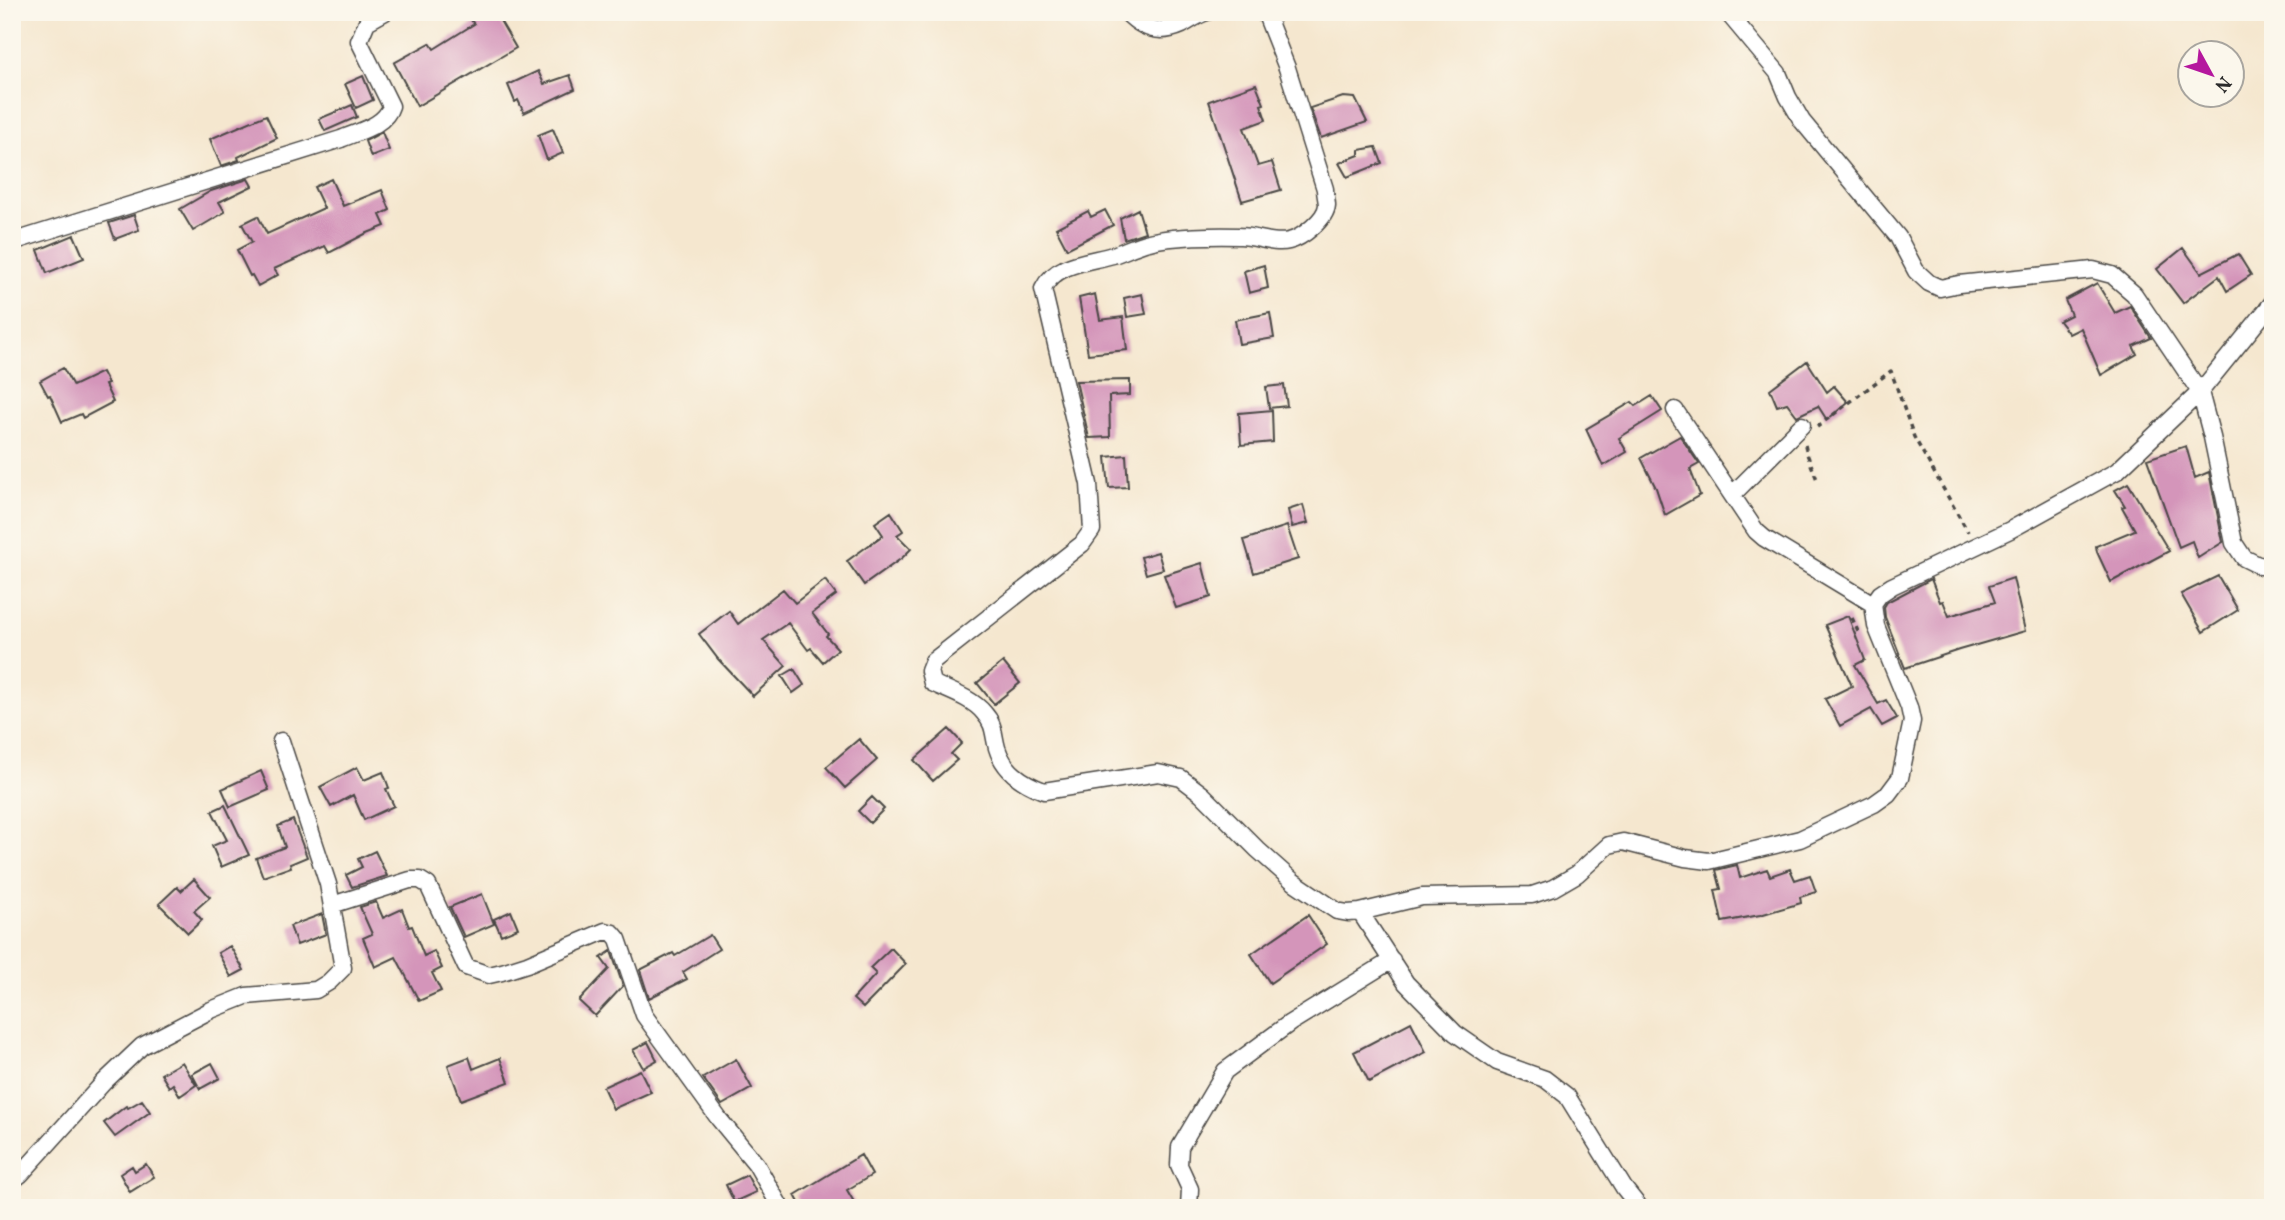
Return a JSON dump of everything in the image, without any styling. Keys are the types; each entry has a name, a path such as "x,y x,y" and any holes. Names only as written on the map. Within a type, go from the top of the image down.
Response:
{"street":[{"path":"12,242 341,139 382,121 388,117 391,106 359,41 367,22 385,12"},
{"path":"1126,12 1149,30 1163,31 1180,26 1207,12"},
{"path":"1265,12 1287,68 1325,189 1327,208 1319,220 1289,241 1244,236 1149,241 1055,273 1043,289 1089,484 1092,530 1082,544 933,661 929,671 932,683 966,699 984,712 995,729 997,748 1009,770 1027,785 1044,791 1158,773 1181,778 1202,794 1294,882 1337,911 1348,913 1422,897 1532,895 1553,888 1577,874 1609,845 1623,842 1685,858 1719,860 1800,839 1874,804 1888,794 1900,778 1912,721 1909,707 1876,626 1872,604 1756,531 1675,410"},
{"path":"1727,12 1778,73 1802,121 1898,237 1916,271 1928,283 1940,288 2094,270 2112,275 2134,294 2200,392 2234,543 2244,558 2260,566 2273,563"},
{"path":"1872,604 1892,586 2010,530 2117,471 2200,392 2273,302"},
{"path":"1732,495 1802,425"},
{"path":"12,1181 22,1174 104,1082 142,1045 211,1010 246,996 316,990 343,968 328,884 281,741"},
{"path":"332,905 410,880 419,880 428,885 466,967 489,975 527,964 605,931 613,933 626,958 632,985 644,1015 719,1119 756,1164 781,1208"},
{"path":"1360,912 1406,983 1455,1033 1497,1062 1545,1079 1567,1096 1624,1188 1640,1208"},
{"path":"1189,1208 1190,1189 1178,1166 1180,1147 1225,1071 1290,1023 1392,960"}],"path":[{"path":"1818,481 1807,454 1802,425 1816,427 1891,371 1914,437 1976,546"},
{"path":"1852,618 1862,640"}],"building":[{"path":"465,12 495,12 516,48 417,106 394,63 430,43 434,49 474,24"},
{"path":"538,71 544,84 570,75 575,89 524,113 518,100 515,102 508,85"},
{"path":"363,76 373,100 356,108 345,84"},
{"path":"1256,84 1264,104 1261,105 1266,120 1244,128 1258,166 1272,162 1281,190 1242,201 1209,101"},
{"path":"1343,97 1355,98 1367,122 1321,138 1310,108"},
{"path":"352,105 357,117 325,131 319,119"},
{"path":"266,115 277,138 238,157 239,160 221,166 210,139"},
{"path":"553,129 563,153 547,160 538,135"},
{"path":"382,132 389,150 371,157 365,141"},
{"path":"1376,147 1382,163 1347,177 1339,163 1359,155 1359,150"},
{"path":"248,179 252,186 219,202 225,212 193,231 180,209 211,191"},
{"path":"331,179 343,206 382,190 390,210 380,215 385,226 329,253 325,246 274,269 278,275 258,286 237,250 252,242 242,224 258,216 267,234 324,208 314,187"},
{"path":"1138,209 1145,232 1124,239 1120,218"},
{"path":"1105,210 1113,225 1067,249 1056,228 1088,211 1091,217"},
{"path":"134,215 139,230 115,239 109,223"},
{"path":"74,235 84,258 47,273 38,250"},
{"path":"2183,248 2201,273 2238,254 2251,275 2227,291 2219,276 2183,303 2157,269"},
{"path":"1264,265 1268,288 1249,293 1244,271"},
{"path":"2097,283 2115,313 2130,306 2151,338 2133,346 2137,354 2101,375 2081,328 2069,334 2059,321 2071,315 2065,300"},
{"path":"1095,294 1100,320 1123,317 1127,350 1088,354 1079,298"},
{"path":"1142,294 1146,314 1127,317 1124,298"},
{"path":"1270,313 1274,338 1239,344 1235,320"},
{"path":"1807,361 1827,392 1834,386 1848,402 1827,420 1818,406 1797,416 1787,403 1777,406 1770,389"},
{"path":"63,368 73,386 102,372 113,402 83,418 81,414 62,422 50,395 48,396 40,381"},
{"path":"1130,380 1130,395 1109,396 1110,437 1089,438 1076,381"},
{"path":"1284,385 1287,406 1269,408 1266,387"},
{"path":"1652,396 1662,411 1619,438 1627,452 1603,466 1586,429 1632,402 1636,406"},
{"path":"1272,410 1273,442 1241,445 1239,413"},
{"path":"1680,436 1699,464 1690,469 1700,495 1665,515 1656,488 1641,458"},
{"path":"2186,446 2195,478 2209,472 2223,542 2198,558 2192,541 2179,547 2147,459"},
{"path":"1126,455 1128,487 1109,488 1106,457"},
{"path":"2128,483 2169,551 2111,582 2096,546 2135,530 2115,490"},
{"path":"1303,505 1308,523 1292,527 1288,510"},
{"path":"891,512 903,531 897,535 911,549 864,585 847,561 883,535 875,523"},
{"path":"1287,526 1298,559 1254,573 1244,540"},
{"path":"1158,552 1163,569 1146,574 1141,557"},
{"path":"1202,563 1211,597 1176,608 1164,575"},
{"path":"2218,576 2238,610 2203,632 2181,594"},
{"path":"2013,578 2025,631 1905,668 1885,617 1884,607 1887,602 1931,579 1949,616 1995,602 1989,586"},
{"path":"825,580 836,595 812,613 828,634 826,636 838,649 823,662 811,648 808,650 788,623 763,640 786,666 753,696 699,634 729,611 738,624 783,589 795,603"},
{"path":"1848,616 1865,660 1855,665 1878,704 1886,700 1897,718 1882,726 1871,709 1840,726 1825,699 1852,686 1825,625"},
{"path":"1003,662 1020,683 994,704 977,683"},
{"path":"794,669 804,685 793,693 782,676"},
{"path":"949,729 962,743 951,754 957,760 933,781 914,760"},
{"path":"859,739 877,760 845,788 826,767"},
{"path":"357,767 364,780 383,772 389,788 386,789 394,806 364,820 353,795 331,807 320,787"},
{"path":"261,771 269,790 230,807 222,789"},
{"path":"872,797 884,809 870,823 858,811"},
{"path":"225,805 249,855 221,867 212,846 227,840 212,811"},
{"path":"293,820 307,857 290,864 291,867 263,877 256,858 285,847 278,826"},
{"path":"375,851 387,876 352,887 346,875 362,867 358,859"},
{"path":"1737,865 1740,878 1767,869 1770,876 1790,869 1795,880 1810,875 1816,892 1800,897 1801,903 1722,922 1715,890 1721,889 1716,870"},
{"path":"194,879 210,897 194,911 202,920 188,933 159,904 177,887 181,891"},
{"path":"482,894 494,924 464,937 450,907"},
{"path":"376,902 383,918 402,909 424,956 434,951 442,968 432,973 441,991 419,1001 396,957 375,967 363,938 372,934 360,907"},
{"path":"511,911 518,928 501,935 494,919"},
{"path":"322,914 326,934 297,945 290,926"},
{"path":"1308,915 1327,944 1270,983 1251,954"},
{"path":"710,935 719,949 683,972 687,979 649,998 640,970 673,953 675,956"},
{"path":"230,946 244,970 231,977 218,953"},
{"path":"891,948 906,964 863,1008 853,999 876,974 870,968"},
{"path":"611,951 623,986 595,1016 579,1001 609,969 601,958"},
{"path":"1411,1022 1426,1052 1369,1082 1354,1052"},
{"path":"648,1042 657,1060 643,1068 633,1050"},
{"path":"469,1057 473,1069 500,1058 509,1082 461,1100 448,1065"},
{"path":"736,1059 752,1088 722,1105 703,1078"},
{"path":"182,1062 196,1085 180,1096 173,1084 169,1087 161,1074"},
{"path":"212,1063 220,1078 200,1089 192,1074"},
{"path":"640,1070 651,1092 613,1109 603,1087"},
{"path":"142,1100 150,1112 115,1137 104,1123 126,1106 128,1108"},
{"path":"861,1155 872,1175 847,1190 854,1202 845,1208 802,1208 795,1195"},
{"path":"146,1164 154,1177 130,1192 120,1174 132,1166 135,1171"},
{"path":"747,1175 756,1192 734,1202 726,1185"}]}
